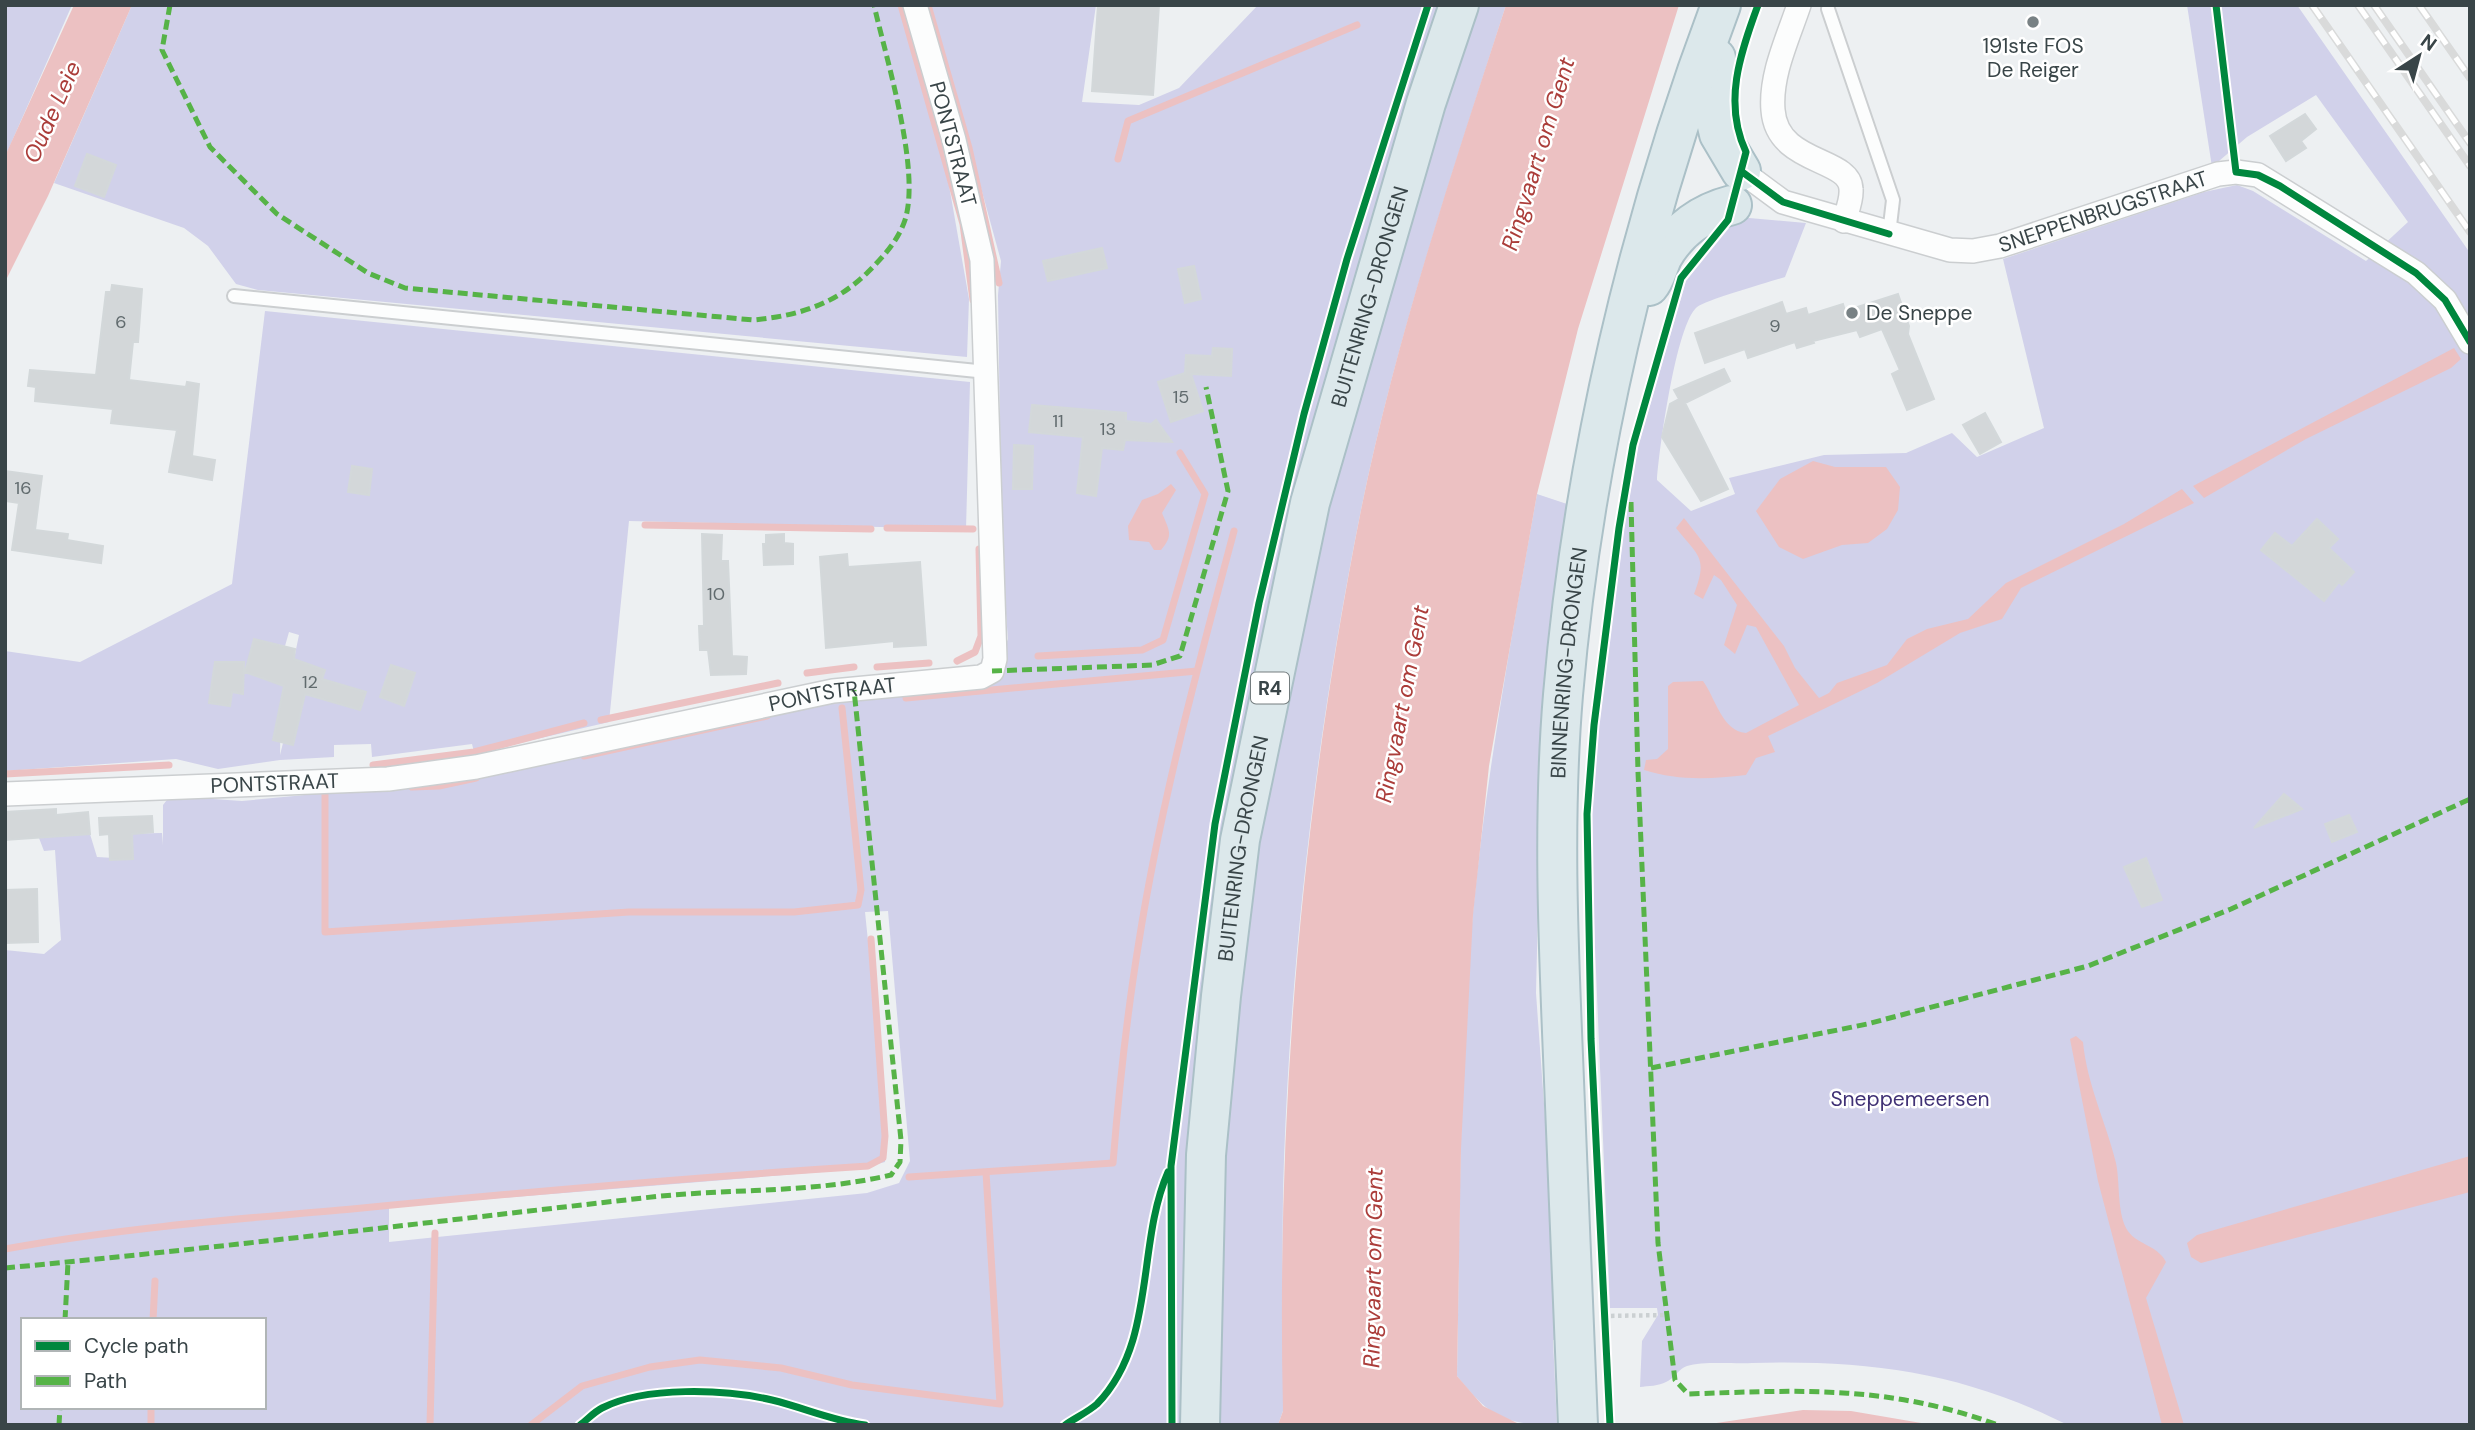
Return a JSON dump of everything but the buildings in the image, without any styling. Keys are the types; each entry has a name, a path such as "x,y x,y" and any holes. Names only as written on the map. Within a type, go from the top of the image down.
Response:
{"highway":[{"name":"BUITENRING-DRONGEN","path":"1199,1408 1206,1155 1221,996 1240,840 1310,503 1426,103 1459,5"},
{"path":"1628,307 1652,284 1662,258 1686,227 1715,209 1736,188 1714,113 1718,67 1716,19"},
{"name":"BINNENRING-DRONGEN","path":"1578,1425 1594,1325 1556,913 1563,697 1571,617 1595,456 1628,307 1666,169 1716,19"}],"street":[{"name":"PONTSTRAAT","path":"5,794 388,779 476,767 833,691 981,677 992,671 995,659 982,260 954,140 915,5"},
{"path":"1799,5 1774,86 1773,111 1785,141 1798,152 1838,169 1847,177 1851,187 1844,221"},
{"name":"SNEPPENBRUGSTRAAT","path":"1736,188 1889,234 1950,250 1973,251 2000,246 2218,174 2236,172 2258,175 2416,273 2445,300 2470,342"},
{"path":"1736,188 1783,202"}],"lane":[{"path":"1828,9 1893,200 1889,234"},
{"path":"234,296 986,372"}],"path":[{"path":"1603,1303 1594,1325 1668,1315"}],"green space":[{"path":"5,5 72,5 5,157"},
{"path":"132,5 902,5 947,174 969,299 967,357 258,290 236,284 208,246 184,228 54,183"},
{"path":"931,5 1096,5 1082,102 1139,105 1179,88 1258,5 1506,5 1427,256 1391,382 1361,510 1332,671 1309,833 1293,996 1283,1190 1283,1411 1278,1425 5,1425 5,950 44,954 61,940 55,850 44,851 39,838 90,834 97,857 132,859 132,841 109,842 109,834 162,833 163,845 163,805 170,796 242,801 454,781 813,706 992,681 1008,639 1002,563 998,295 1001,261","holes":["888,911 910,1161 899,1183 867,1193 389,1242 389,1207 859,1169 885,1162 885,1105 865,912"]},
{"name":"Sneppemeersen","path":"2187,5 2297,5 2470,253 2470,1425 2068,1425 2029,1407 1952,1381 1876,1367 1836,1364 1693,1364 1684,1367 1672,1379 1663,1383 1640,1387 1642,1341 1658,1315 1657,1308 1610,1308 1592,815 1599,726 1624,529 1638,447 1686,281 1738,217 1806,223 1785,277 1703,304 1697,307 1689,318 1670,389 1657,480 1691,511 1735,494 1729,478 1824,455 1906,453 1952,433 1977,457 2044,428 2003,259 2204,192 2237,185 2253,191 2366,261 2408,222 2316,95 2247,137 2212,167"},
{"path":"265,311 970,382 966,529 629,521 609,722 482,752 474,752 472,744 372,757 371,744 334,745 334,757 280,760 218,769 176,759 5,771 5,651 80,662 232,584","holes":["289,632 299,635 294,659 324,670 322,679 366,692 360,710 314,697 250,652 254,639 285,646","391,665 415,674 404,706 380,697","281,703 302,708 293,744 283,743 280,755"]},
{"path":"1537,494 1573,506 1542,736 1536,993 1561,1339 1553,1340 1557,1425 1524,1423 1499,1416 1479,1401 1457,1376 1463,1085 1473,912 1493,754"}],"water":[{"name":"Oude Leie","path":"74,5 132,5 48,196 5,282 5,156"},
{"name":"Ringvaart om Gent","path":"1506,5 1679,5 1578,329 1537,494 1489,766 1473,915 1461,1149 1457,1376 1483,1406 1521,1425 1278,1425 1283,1411 1284,1184 1297,958 1323,733 1340,621 1361,510 1391,382 1426,256"},
{"path":"2454,348 2461,359 2451,368 2306,439 2204,498 2193,486"},
{"path":"1813,461 1835,467 1886,467 1900,487 1898,510 1887,529 1868,543 1842,545 1803,559 1779,547 1756,511 1780,479"},
{"path":"1171,484 1176,490 1162,513 1169,532 1165,545 1161,550 1154,550 1149,542 1129,540 1128,526 1142,500 1158,494"},
{"path":"2182,489 2194,503 2021,588 2002,619 1960,633 1877,683 1768,736 1775,752 1756,758 1746,775 1695,778 1644,770 1646,760 1657,759 1668,749 1668,686 1673,682 1703,681 1725,720 1731,727 1746,733 1799,705 1756,627 1747,625 1735,654 1724,645 1737,605 1721,580 1714,575 1703,599 1694,594 1701,565 1695,552 1676,528 1684,518 1784,646 1795,668 1819,698 1829,693 1837,683 1887,665 1907,639 1927,629 1968,619 2006,583 2124,524"},
{"path":"2076,1036 2083,1042 2088,1073 2116,1163 2123,1221 2130,1234 2157,1251 2166,1262 2146,1298 2184,1425 2162,1425 2098,1181 2070,1039"},
{"path":"2470,1156 2470,1192 2201,1263 2191,1257 2187,1243 2197,1235"},
{"path":"1803,1410 1851,1411 1933,1425 1703,1425"}],"waterway":[{"path":"901,5 963,224 973,300"},
{"path":"928,5 969,148 999,283"},
{"path":"1118,159 1128,121 1357,25"},
{"path":"1038,656 1142,650 1163,640 1205,494 1180,453"},
{"path":"645,525 871,529"},
{"path":"887,528 973,529"},
{"path":"909,1177 1113,1163 1127,1024 1148,889 1181,734 1234,531"},
{"path":"957,661 975,652 981,636 979,549"},
{"path":"877,667 929,663"},
{"path":"807,673 854,667"},
{"path":"906,698 1197,671"},
{"path":"601,720 778,683"},
{"path":"325,790 325,932 629,912 794,912 858,905 861,890 842,708"},
{"path":"584,756 767,716"},
{"path":"373,765 474,752 584,723"},
{"path":"5,774 169,765"},
{"path":"412,787 439,786 476,778"},
{"path":"5,1249 91,1235 221,1221 610,1185 868,1166 883,1158 885,1136 871,939"},
{"path":"531,1425 582,1386 650,1367 700,1360 781,1368 852,1385 1000,1404 986,1172"},
{"path":"430,1425 435,1233"},
{"path":"153,1318 155,1281"},
{"path":"151,1409 151,1425"}],"railway":[{"path":"2312,5 2470,232"},
{"path":"2358,5 2470,166"},
{"path":"2374,5 2470,143"},
{"path":"2419,5 2470,78"}],"marked path":[{"path":"170,5 162,50 210,147 277,214 368,273 405,288 753,320 801,311 843,292 868,272 884,254 894,242 905,220 909,199 905,144 874,5"},
{"path":"992,671 1152,665 1180,656 1228,491 1206,387"},
{"path":"1631,502 1638,772 1658,1243 1675,1380 1688,1394 1844,1393 1919,1403 1998,1425"},
{"path":"5,1268 643,1198 830,1185 891,1175 900,1162 901,1140 854,690"},
{"path":"1651,1068 1867,1024 2088,966 2231,909 2470,799"},
{"path":"65,1318 68,1262"},
{"path":"59,1425 60,1409"}],"cycle path":[{"path":"1172,1425 1171,1166 1215,824 1259,603 1304,414 1347,259 1428,5"},
{"path":"1610,1425 1591,1039 1587,814 1594,725 1619,528 1633,445 1681,278 1728,220 1746,152 1736,115 1737,78 1745,42 1758,5"},
{"path":"2216,5 2236,172 2258,175 2280,186 2416,273 2445,300 2470,342"},
{"path":"1741,171 1783,202 1889,234"},
{"path":"1065,1425 1097,1404 1116,1379 1129,1352 1143,1292 1158,1200 1168,1172"},
{"path":"580,1425 599,1410 620,1401 640,1396 686,1392 753,1396 865,1425"}],"place":[{"name":"191ste FOS De Reiger","path":"2033,22"},
{"name":"De Sneppe","path":"1852,313"}]}
